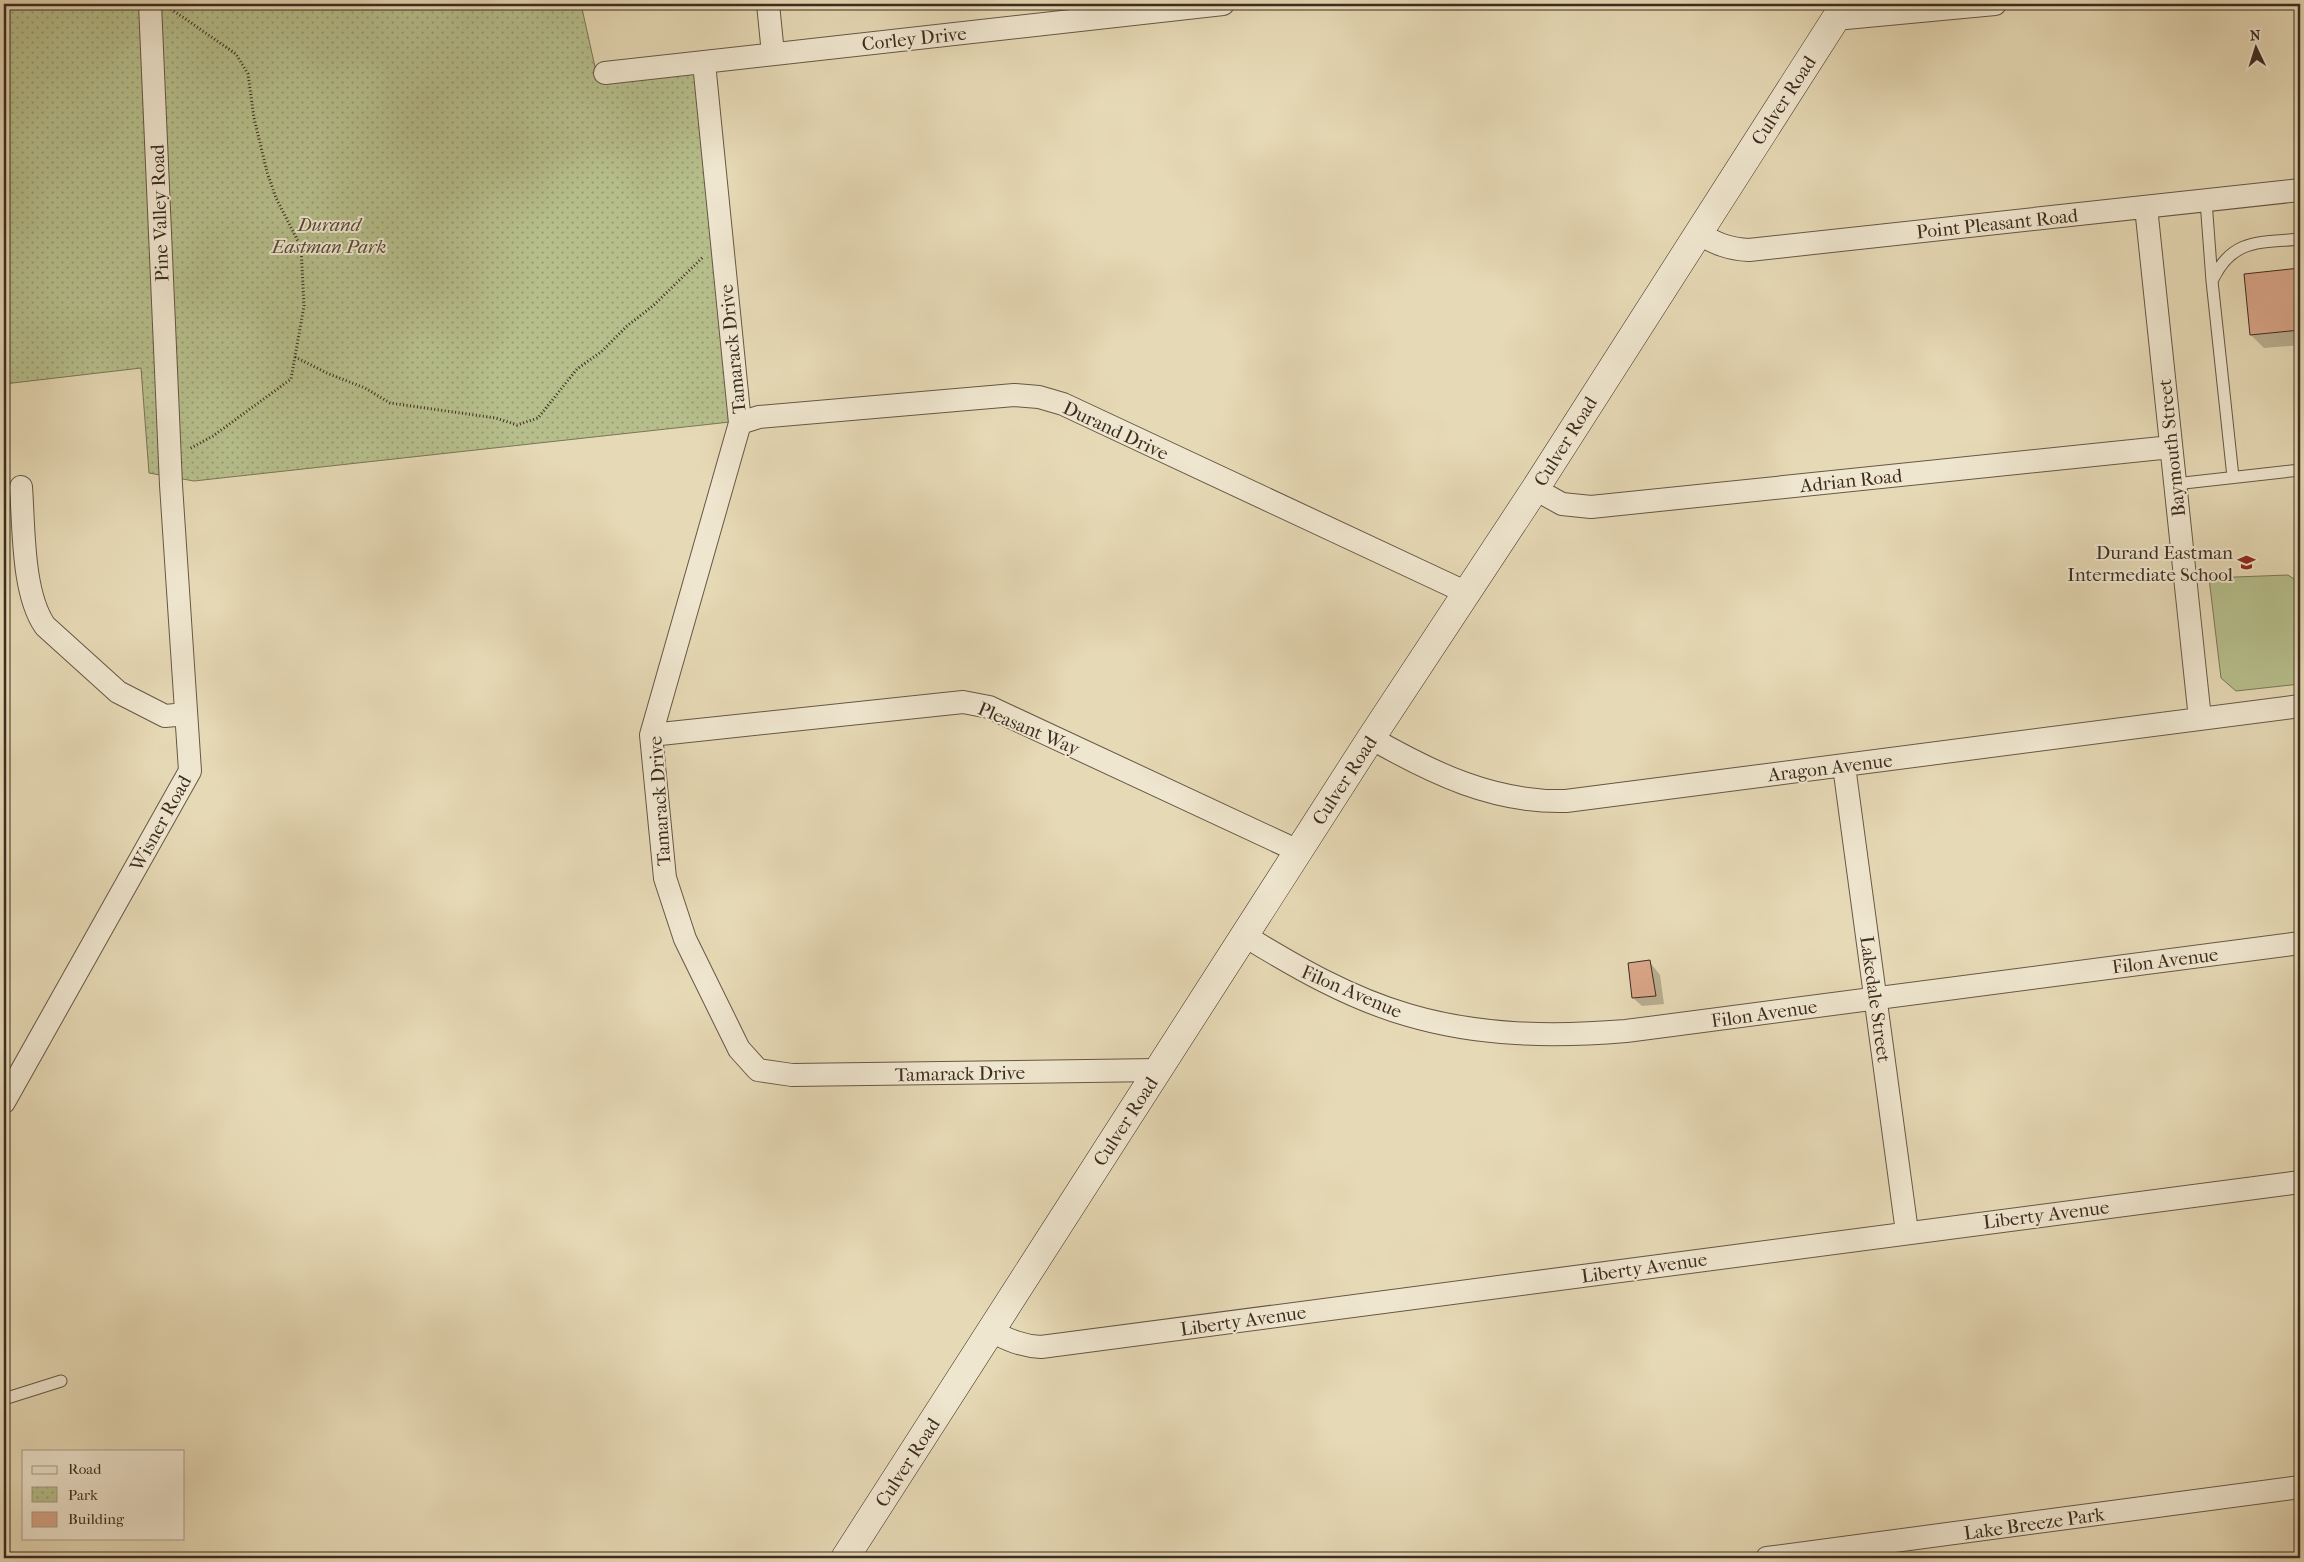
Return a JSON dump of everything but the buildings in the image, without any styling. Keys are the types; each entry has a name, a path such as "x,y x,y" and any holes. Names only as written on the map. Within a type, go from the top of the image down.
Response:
{"main road":[{"name":"Culver Road","path":"845,1558 1245,936 1298,850 1465,592 1535,489 1840,11"}],"street":[{"name":"Pine Valley Road","path":"150,4 168,421"},
{"path":"768,4 774,54"},
{"name":"Corley Drive","path":"605,73 1223,4"},
{"path":"1840,11 1995,4"},
{"name":"Tamarack Drive","path":"704,63 740,423 651,735 665,878 686,939 738,1049 758,1070 792,1075 1158,1070"},
{"name":"Point Pleasant Road","path":"1698,233 1715,244 1730,249 1749,250 2300,190"},
{"name":"Baymouth Street","path":"2146,207 2200,720"},
{"name":"Durand Drive","path":"740,423 759,417 1014,395 1039,397 1063,404 1465,592"},
{"name":"Wisner Road","path":"4,1102 190,770 168,421"},
{"name":"Adrian Road","path":"1535,489 1562,504 1591,507 2171,447"},
{"path":"21,487 30,591 38,616 45,626 118,692 165,716 186,714"},
{"name":"Pleasant Way","path":"651,735 963,702 976,704 989,707 1298,850"},
{"name":"Aragon Avenue","path":"1371,738 1412,761 1463,784 1496,795 1544,802 1566,802 2300,706"},
{"name":"Lakedale Street","path":"1844,766 1907,1232"},
{"name":"Filon Avenue","path":"1245,936 1292,965 1370,1002 1438,1023 1490,1032 1574,1035 1626,1031 2300,943"},
{"name":"Liberty Avenue","path":"991,1331 1008,1340 1026,1346 1041,1347 2300,1182"},
{"name":"Lake Breeze Park","path":"1767,1558 2300,1487"}],"lane":[{"path":"2206,201 2212,280 2233,477"},
{"path":"2212,280 2219,266 2231,253 2249,244 2300,239"},
{"path":"2175,484 2300,470"},
{"path":"4,1399 61,1380"}],"path":[{"path":"165,4 216,42 236,54 248,74 254,118 267,172 276,198 301,248 304,306 290,379 213,436 170,459"},
{"path":"295,357 329,374 365,388 390,403 496,418 518,425 538,418 577,369 601,352 627,326 654,305 721,237"}],"green space":[{"name":"Durand Eastman Park","path":"4,4 581,4 597,76 703,67 739,421 194,481 149,473 141,368 4,384"},
{"path":"2288,575 2300,583 2300,684 2236,691 2221,678 2209,578"}],"place":[{"name":"Durand Eastman Intermediate School","path":"2247,563"}]}
